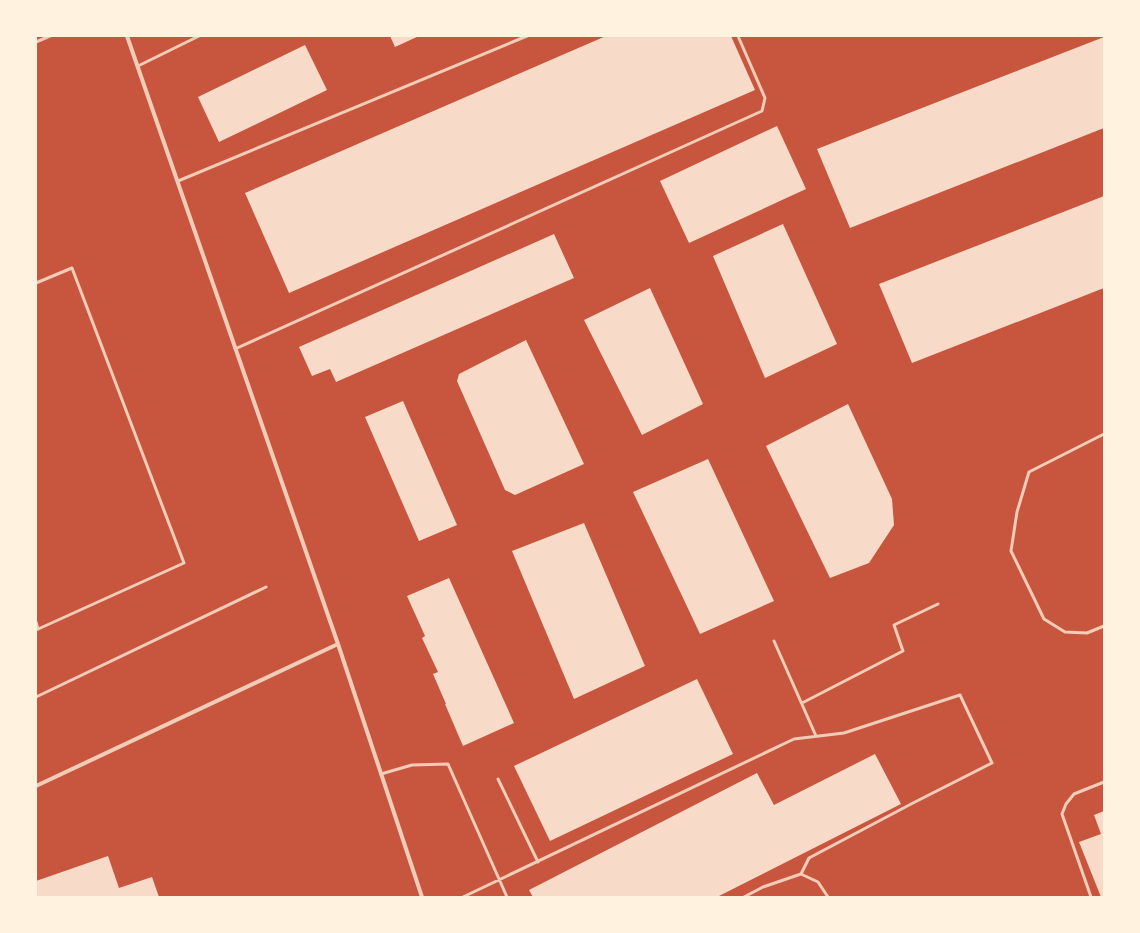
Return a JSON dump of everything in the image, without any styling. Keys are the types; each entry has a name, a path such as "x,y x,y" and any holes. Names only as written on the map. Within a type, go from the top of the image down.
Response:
{"street":[{"path":"127,36 338,644 422,897"},
{"path":"36,786 338,644"}],"lane":[{"path":"36,42 50,36"},
{"path":"138,66 199,36"},
{"path":"178,181 527,36"},
{"path":"235,349 762,111 765,98 738,36"},
{"path":"36,283 72,268 184,563 37,629 36,622"},
{"path":"1104,434 1029,472 1017,512 1011,551 1044,619 1064,632 1087,633 1104,626"},
{"path":"36,697 266,587"},
{"path":"802,703 903,651 894,625 938,604"},
{"path":"774,641 816,736"},
{"path":"463,897 794,739 844,733 960,695 992,764 913,803 809,858 801,874"},
{"path":"381,774 412,765 448,764 507,897"},
{"path":"498,779 538,862"},
{"path":"1091,897 1062,814 1066,804 1074,794 1104,782"},
{"path":"744,897 762,887 801,874 818,882 828,897"}],"building":[{"path":"390,36 419,36 395,47"},
{"path":"606,36 731,36 755,90 289,293 245,193"},
{"path":"1104,37 1104,128 850,228 817,149"},
{"path":"305,45 327,90 219,142 198,97"},
{"path":"777,126 806,189 689,243 660,181"},
{"path":"1104,196 1104,288 912,363 879,284"},
{"path":"783,224 837,344 765,378 713,256"},
{"path":"554,234 574,278 336,382 330,369 312,376 299,347"},
{"path":"650,288 703,404 642,435 584,320"},
{"path":"526,340 584,464 515,495 505,490 457,381 459,374"},
{"path":"403,401 457,525 419,541 365,417"},
{"path":"848,404 892,499 894,525 869,563 830,578 766,446"},
{"path":"708,459 774,601 700,634 633,492"},
{"path":"584,523 645,666 574,699 512,551"},
{"path":"449,578 514,723 463,746 433,674 438,672 422,638 425,636 407,596"},
{"path":"697,679 733,754 550,841 514,766"},
{"path":"875,754 901,804 717,897 533,897 529,890 757,773 774,805"},
{"path":"1104,811 1104,897 1101,897 1079,842 1101,834 1094,815"},
{"path":"108,856 119,888 152,877 159,897 36,897 36,881"}]}
